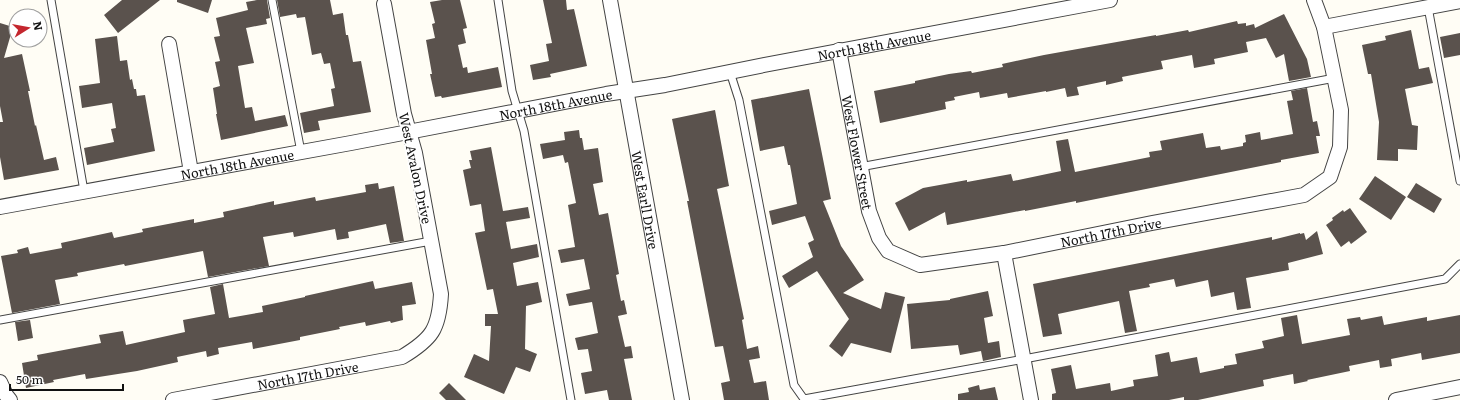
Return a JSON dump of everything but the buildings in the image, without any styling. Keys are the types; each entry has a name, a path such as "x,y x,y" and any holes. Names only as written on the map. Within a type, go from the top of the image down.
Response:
{"street":[{"name":"West Earll Drive","path":"610,0 682,400"},
{"name":"North 18th Avenue","path":"0,207 730,72 1075,3 1110,0"},
{"path":"1314,0 1324,27 1335,78"},
{"path":"1324,27 1460,1"},
{"name":"West Avalon Drive","path":"384,4 404,114 415,153 441,294 440,314 433,331"},
{"path":"169,44 191,172"},
{"name":"West Flower Street","path":"839,50 869,211 879,238 888,250"},
{"name":"North 17th Drive","path":"888,250 920,265 1004,253 1152,223 1304,195 1330,177 1340,147 1341,110 1335,78"},
{"path":"1004,253 1031,400"},
{"name":"North 17th Drive","path":"173,400 225,395 402,357 418,347 433,331"},
{"path":"0,382 10,400"},
{"path":"1396,400 1460,387"}],"lane":[{"path":"51,0 84,191"},
{"path":"272,0 301,152"},
{"path":"498,0 512,92 524,131 571,400"},
{"path":"1428,7 1460,181"},
{"path":"730,72 739,100 794,385 804,399 1445,279 1460,264"},
{"path":"860,167 1335,78"},
{"path":"0,320 431,241"}]}
